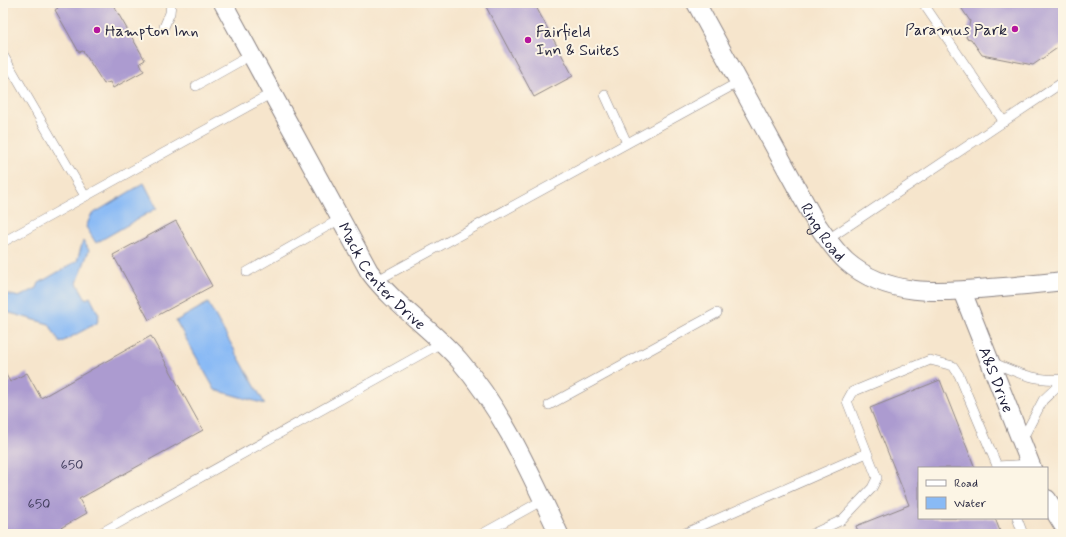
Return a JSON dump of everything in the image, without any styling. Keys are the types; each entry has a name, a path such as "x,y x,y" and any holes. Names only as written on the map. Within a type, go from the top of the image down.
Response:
{"street":[{"name":"Mack Center Drive","path":"223,3 340,219 376,281 443,342 477,382 504,422 559,534"},
{"name":"Ring Road","path":"696,3 807,207 827,240 858,270 887,284 920,292 962,291 1063,281"},
{"name":"A&S Drive","path":"962,291 1031,466"},
{"path":"1048,501 1063,526"}],"lane":[{"path":"164,27 170,13 171,3"},
{"path":"923,3 1004,122"},
{"path":"3,55 86,196"},
{"path":"196,86 251,55"},
{"path":"376,281 739,82"},
{"path":"827,240 1063,82"},
{"path":"3,242 272,92"},
{"path":"605,95 621,126 627,143"},
{"path":"247,272 340,219"},
{"path":"549,405 717,313"},
{"path":"99,534 443,342"},
{"path":"812,534 824,531 842,520 872,488 877,478 847,401 852,392 930,360 953,366 959,375 997,467 1031,466"},
{"path":"990,361 1017,374 1052,380 1063,380"},
{"path":"1021,441 1043,400 1063,380"},
{"path":"683,534 867,453"},
{"path":"482,534 543,500"},
{"path":"1017,519 1023,534"}],"water":[{"path":"144,183 157,208 96,243 86,227 91,215"},
{"path":"83,241 89,250 77,283 86,299 90,297 99,315 97,323 60,343 49,324 3,311 3,293 19,297 37,288 39,283 77,261"},
{"path":"208,303 265,404 215,390 176,321"}],"building":[{"name":"Hampton Inn","path":"55,3 112,3 145,60 140,63 144,71 113,88 110,82 104,84 83,51 79,52 55,10 58,8"},
{"name":"Fairfield Inn & Suites","path":"484,3 534,3 573,76 534,97"},
{"name":"Paramus Park","path":"958,3 1063,3 1063,44 1033,65 982,55 971,39 966,38 970,21"},
{"path":"176,221 212,286 149,320 113,255"},
{"path":"151,336 203,430 79,499 87,513 50,534 3,534 3,369 10,382 27,373 41,398"},
{"path":"940,380 975,467 918,467 918,519 995,519 1001,534 859,534 856,526 909,505 870,408"}],"place":[{"name":"Paramus Park","path":"1015,29"},
{"name":"Hampton Inn","path":"97,30"},
{"name":"Fairfield Inn & Suites","path":"528,40"}]}
